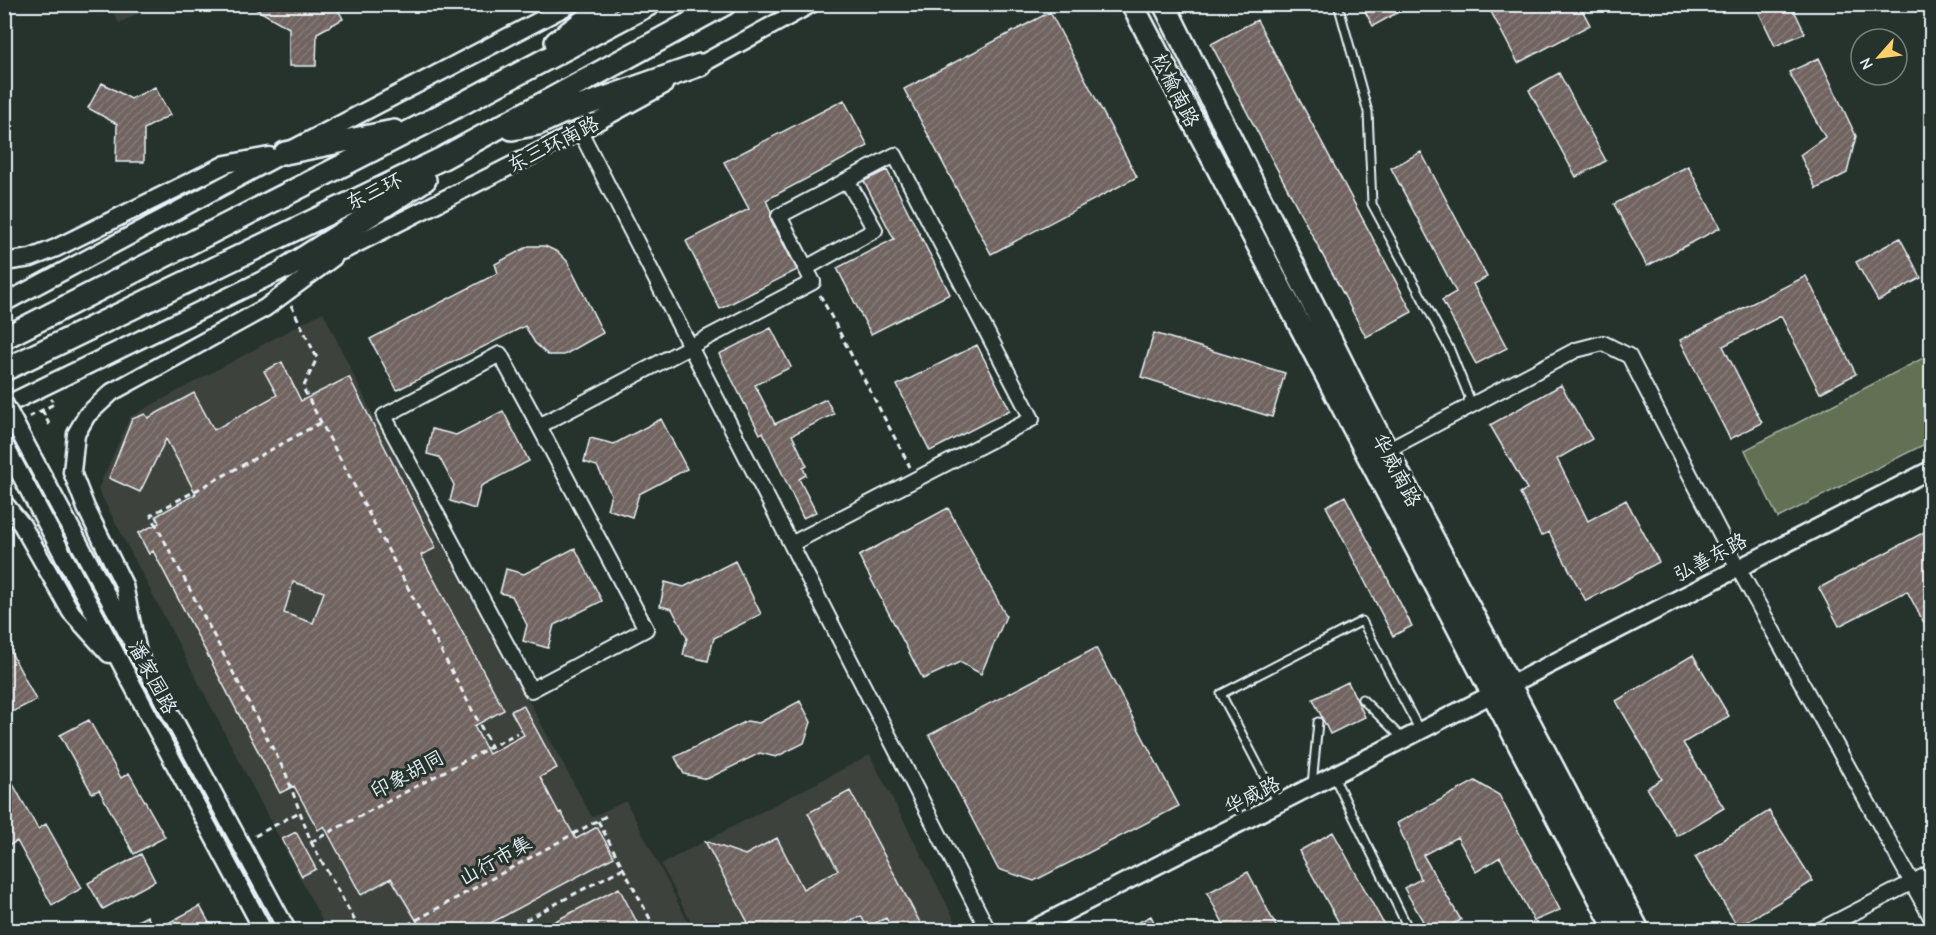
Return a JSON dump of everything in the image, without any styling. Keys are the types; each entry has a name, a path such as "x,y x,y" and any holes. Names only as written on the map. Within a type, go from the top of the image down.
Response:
{"main road":[{"path":"508,78 606,4"},
{"name":"东三环","path":"4,338 422,125 650,4"},
{"name":"东三环","path":"10,368 443,158 725,4"},
{"name":"松榆南路","path":"1132,4 1220,176"},
{"name":"华威南路","path":"1168,6 1387,450 1616,930"},
{"path":"491,133 538,124 562,112 700,65"},
{"path":"285,153 422,125"},
{"path":"287,268 384,204 424,182 443,158"},
{"name":"华威南路","path":"1220,176 1501,692 1638,930"}],"street":[{"path":"4,303 571,4"},
{"name":"东三环南路","path":"4,405 287,268 344,250 580,131 811,4"},
{"path":"580,131 988,930"},
{"path":"4,262 31,258 56,248 226,164 285,153"},
{"path":"539,426 813,282 779,216 895,155 1032,419 791,544"},
{"path":"806,268 875,230 847,180"},
{"path":"138,653 124,585 86,508 72,472 76,434 87,415 112,392 286,294 344,250"},
{"path":"1387,450 1576,350 1603,343 1629,356 1737,566 1932,920"},
{"path":"500,354 539,426 646,629 531,690 384,416 500,354"},
{"name":"潘家园路","path":"4,405 286,930"},
{"name":"潘家园路","path":"4,444 263,930"},
{"name":"弘善东路","path":"1501,692 1737,566 1932,469"},
{"path":"4,503 22,525 71,612 128,675"},
{"name":"华威路","path":"1043,928 1501,692"},
{"path":"1820,930 1932,872"}],"lane":[{"path":"1338,4 1368,112 1372,204 1450,350 1469,397 1466,408"},
{"path":"1279,805 1221,694 1362,621 1421,733"},
{"path":"1362,699 1404,741"},
{"path":"1312,788 1318,722"},
{"path":"1334,777 1409,930"}],"path":[{"path":"813,282 916,479"},
{"path":"286,294 317,358 303,388 491,746"},
{"path":"26,418 54,404 49,394"},
{"path":"42,410 50,426"},
{"path":"320,423 151,515 286,774 311,842 360,930"},
{"name":"印象胡同","path":"311,842 517,733"},
{"path":"240,844 301,811"},
{"name":"山行市集","path":"398,930 606,816"},
{"path":"598,821 625,867 656,930"},
{"path":"507,930 625,867"}],"shaded area":[{"path":"109,5 155,5 119,23"},
{"path":"323,312 372,413 592,817 626,801 692,930 327,930 98,489 130,417"},
{"path":"870,755 960,930 695,930 661,864"}],"green space":[{"path":"1931,354 1931,441 1778,518 1745,450"}],"building":[{"path":"247,4 335,4 343,19 317,33 316,66 289,66 289,28"},
{"path":"1361,4 1413,4 1373,26"},
{"path":"1487,4 1579,4 1590,25 1518,63"},
{"path":"1755,4 1791,4 1805,33 1775,46"},
{"path":"1050,12 1137,177 991,254 904,89"},
{"path":"1257,20 1412,312 1366,337 1211,44"},
{"path":"1819,58 1856,136 1847,173 1816,189 1800,155 1825,137 1789,72"},
{"path":"1559,73 1606,161 1576,177 1529,90"},
{"path":"102,83 131,99 155,87 170,115 144,129 144,162 116,162 117,124 88,108"},
{"path":"844,100 868,146 766,200 771,212 771,220 797,270 720,309 686,241 749,209 724,162"},
{"path":"1421,152 1487,277 1473,284 1507,348 1476,364 1442,300 1456,292 1391,168"},
{"path":"1688,166 1720,228 1647,266 1614,204"},
{"path":"887,170 950,294 871,334 837,268 894,239 864,181"},
{"path":"1900,238 1921,278 1878,301 1856,262"},
{"path":"529,246 545,246 558,252 567,261 603,333 564,355 548,355 535,343 525,326 397,390 370,339 498,273 495,264"},
{"path":"1806,276 1856,374 1820,393 1781,316 1723,346 1762,423 1730,439 1680,340"},
{"path":"771,328 791,367 755,385 775,424 826,399 834,414 792,435 807,466 803,468 806,475 799,479 816,512 803,518 763,432 760,434 719,354"},
{"path":"1154,333 1285,373 1272,417 1141,377"},
{"path":"977,345 1010,410 930,451 897,385"},
{"path":"282,362 301,401 349,377 436,548 421,555 504,710 474,726 489,754 524,735 511,711 523,705 557,768 540,777 559,813 561,812 576,839 597,827 614,857 478,930 422,930 391,878 361,895 324,826 318,830 294,786 280,793 153,551 149,554 138,533 159,523 156,516 196,494 166,439 140,492 109,478 132,419 145,414 148,418 194,393 214,430 277,395 264,371","holes":["293,582 324,592 313,623 284,613"]},
{"path":"1561,385 1592,439 1557,459 1588,521 1626,500 1659,562 1586,601 1549,532 1541,536 1520,493 1527,489 1490,425"},
{"path":"503,411 529,461 481,486 475,509 450,501 454,485 439,457 427,454 432,429 456,435"},
{"path":"661,419 687,469 639,494 632,517 607,509 611,494 597,466 584,462 590,438 614,444"},
{"path":"1345,496 1412,626 1393,636 1326,506"},
{"path":"948,508 1006,616 981,674 960,662 923,679 859,556"},
{"path":"1932,528 1932,638 1907,591 1839,626 1819,588"},
{"path":"575,548 602,601 554,625 548,648 523,641 527,625 512,596 500,593 506,569 524,574"},
{"path":"735,561 761,614 714,638 708,661 683,655 687,638 672,609 660,606 665,582 684,587"},
{"path":"4,639 36,700 12,712 4,697"},
{"path":"1096,648 1179,806 1034,881 998,869 929,735"},
{"path":"1693,655 1729,716 1683,743 1724,808 1677,836 1647,788 1662,779 1616,701"},
{"path":"1348,682 1365,717 1330,734 1313,699"},
{"path":"800,701 811,722 804,743 776,757 760,753 707,779 684,774 675,757 747,721 759,723"},
{"path":"89,720 121,778 129,773 165,837 134,854 99,790 92,793 60,735"},
{"path":"4,768 38,829 46,824 82,888 52,905 17,841 10,845 4,835"},
{"path":"1475,781 1499,795 1560,910 1534,921 1500,857 1476,872 1457,837 1423,855 1461,920 1442,930 1428,930 1404,888 1421,879 1397,823"},
{"path":"850,791 924,930 902,922 891,927 886,918 867,927 861,916 835,930 752,930 705,841 745,855 777,838 803,889 838,870 808,813"},
{"path":"1769,811 1813,881 1738,927 1695,857"},
{"path":"296,832 316,869 302,876 282,839"},
{"path":"1333,832 1387,930 1343,930 1299,851"},
{"path":"141,854 155,881 103,909 88,883"},
{"path":"1248,872 1278,930 1227,930 1207,893"},
{"path":"619,888 641,930 538,930"},
{"path":"200,906 213,930 155,930"},
{"path":"147,916 155,930 121,930"},
{"path":"1151,916 1158,930 1123,930"}]}
